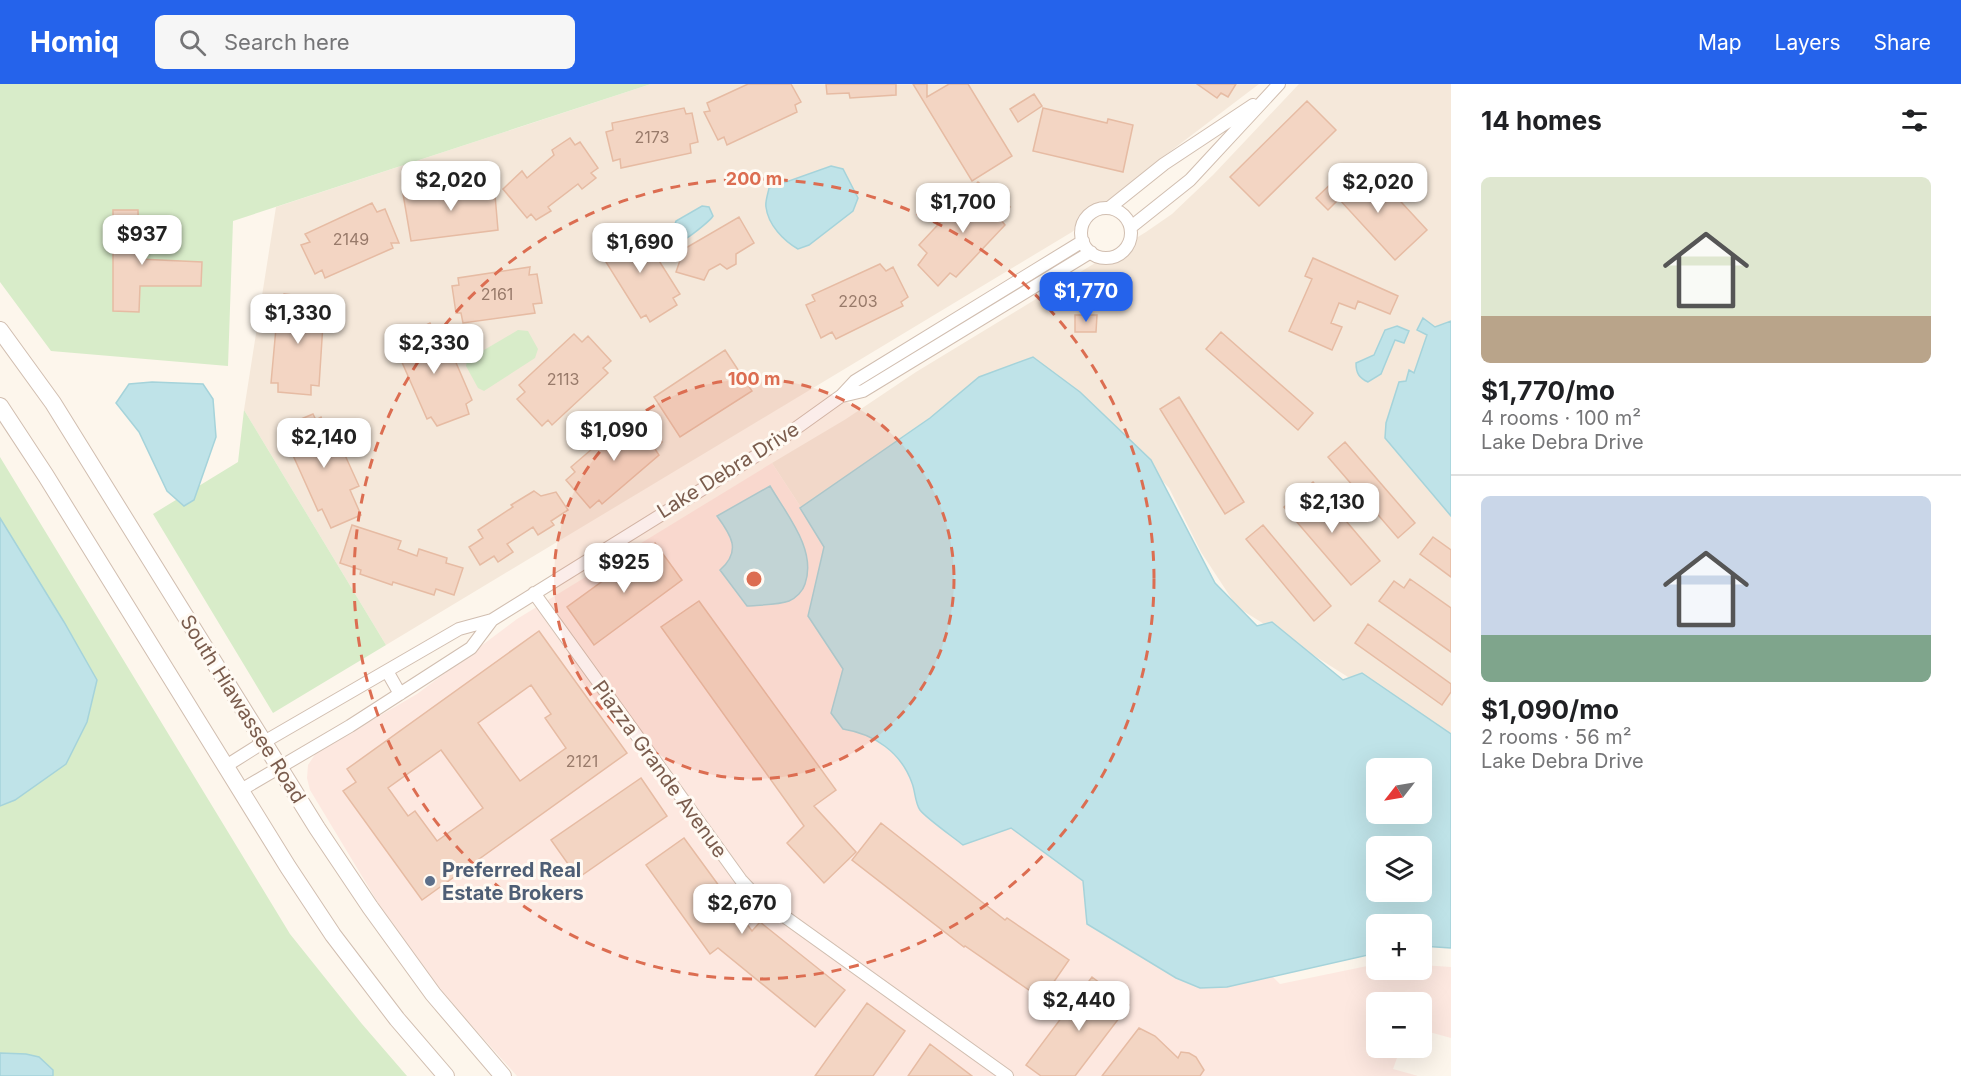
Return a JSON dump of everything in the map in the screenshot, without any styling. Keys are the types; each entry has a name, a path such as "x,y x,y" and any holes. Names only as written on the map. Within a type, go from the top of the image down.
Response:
{"street":[{"path":"1131,227 1190,180 1279,84"},
{"path":"1109,208 1164,164 1269,94"},
{"path":"1204,138 1215,154"},
{"path":"1109,208 1120,212 1131,227 1129,243 1123,251 1113,257 1103,257 1091,252 1083,241 1083,225 1089,214 1097,209 1109,208"},
{"name":"Lake Debra Drive","path":"226,766 459,629 492,620 767,449 840,396 855,381 1083,241"},
{"name":"Lake Debra Drive","path":"840,396 862,391 1091,252"},
{"name":"South Hiawassee Road","path":"0,330 53,403 348,876 433,994 503,1076"},
{"path":"0,406 333,934 398,1019 446,1076"},
{"name":"Piazza Grande Avenue","path":"534,593 741,880 756,896 1007,1076"},
{"name":"Lake Debra Drive","path":"241,790 400,694 471,648 492,620"},
{"path":"387,671 400,694"}],"shaded area":[{"path":"651,84 1259,84 1147,169 1072,232 386,645 244,410 276,207"},
{"path":"1299,84 1451,84 1451,742 1237,607 1201,552 1169,488 1095,408 802,509 772,463 1172,214 1213,175"},
{"path":"772,463 802,509 1280,984 1366,966 1366,980 1432,980 1432,966 1451,967 1451,1038 1432,1033 1432,992 1366,992 1366,1058 1397,1058 1393,1069 1418,1076 517,1076 447,998 389,921 310,790 307,778 308,765 316,753 417,694 517,619"}],"green space":[{"path":"0,84 651,84 233,221 228,366 51,351 0,282"},
{"path":"518,330 528,331 538,349 535,358 484,391 478,388 466,366 467,360"},
{"path":"244,410 386,645 273,713 153,514 238,462"},
{"path":"0,457 290,934 407,1076 0,1076"}],"water":[{"path":"831,166 843,169 858,198 853,211 809,245 798,249 782,237 767,214 766,200 769,188"},
{"path":"702,206 709,207 713,216 687,238 679,236 674,227 676,221"},
{"path":"1423,318 1435,327 1451,321 1451,516 1385,438 1386,423 1399,382 1406,381 1409,370 1414,373 1427,335 1417,330"},
{"path":"1397,326 1409,331 1404,343 1395,340 1381,374 1368,382 1360,377 1356,363 1374,355 1385,330"},
{"path":"1033,357 1080,392 1151,460 1215,583 1257,626 1272,622 1343,680 1362,673 1451,734 1451,948 1432,947 1432,914 1366,914 1366,955 1227,987 1200,988 1176,978 1087,924 1083,881 1011,828 963,845 920,810 907,772 894,754 876,740 843,729 831,713 843,669 808,616 824,547 800,508 930,418 979,377"},
{"path":"152,382 203,384 213,399 216,437 194,500 184,506 167,491 139,432 116,403 129,384"},
{"path":"770,486 792,521 804,546 808,571 803,589 792,600 747,606 720,570 731,556 732,543 717,516"},
{"path":"0,518 97,680 87,722 66,764 15,800 0,806"},
{"path":"0,1053 39,1057 53,1070 53,1076 0,1076"}],"building":[{"path":"748,84 791,84 801,102 795,105 797,112 727,145 724,137 718,140 704,112 710,111 707,103"},
{"path":"826,84 896,84 896,95 850,98 849,93 827,94"},
{"path":"913,84 927,84 927,97 949,84 968,84 1012,156 972,181"},
{"path":"1197,84 1236,84 1228,97 1221,93 1217,98"},
{"path":"1034,94 1042,106 1018,122 1010,109"},
{"path":"1307,101 1336,130 1259,206 1230,177"},
{"path":"684,108 686,114 692,113 698,142 690,144 691,153 621,168 620,159 613,161 606,132 613,130 612,123"},
{"path":"1043,108 1107,123 1108,119 1133,125 1123,172 1033,151"},
{"path":"570,138 575,145 580,142 598,168 591,173 596,178 582,189 578,184 548,207 551,211 536,220 531,214 527,218 503,189 522,171 527,178 554,155 552,150"},
{"path":"1338,177 1357,196 1378,177 1427,230 1395,260 1339,199 1328,210 1316,198"},
{"path":"978,182 1010,207 1001,220 1005,225 956,277 950,273 938,286 918,265 927,253 919,245"},
{"path":"494,183 498,230 411,241 403,194"},
{"path":"372,203 377,212 385,209 399,243 391,243 393,248 325,278 322,270 315,274 301,245 310,242 305,234"},
{"path":"113,210 138,210 139,259 202,262 201,286 140,286 139,312 113,311"},
{"path":"739,217 754,243 736,254 736,264 727,269 720,264 709,270 704,280 676,272 684,249"},
{"path":"630,227 633,233 639,229 680,294 673,298 677,305 650,322 646,315 641,318 601,254 607,251 603,244"},
{"path":"1313,258 1398,296 1390,314 1358,301 1355,309 1339,303 1331,323 1342,327 1332,350 1289,331 1312,279 1305,276"},
{"path":"880,264 886,271 893,267 908,297 901,302 903,306 836,339 832,332 821,338 806,305 815,301 812,295"},
{"path":"530,267 529,275 537,274 542,303 533,304 535,313 463,323 461,313 456,313 452,286 459,285 458,278"},
{"path":"284,294 320,298 318,307 324,308 319,386 311,385 311,395 278,392 278,383 271,383 278,306 282,307"},
{"path":"1075,315 1097,315 1096,332 1075,332"},
{"path":"430,323 435,334 442,330 472,400 466,404 469,414 437,426 431,417 427,419 397,351 403,347 398,339"},
{"path":"1221,332 1313,413 1298,430 1206,349"},
{"path":"574,334 582,342 588,336 611,361 603,368 608,373 552,425 548,420 542,426 517,399 525,392 519,385"},
{"path":"725,350 752,391 680,437 654,397"},
{"path":"1179,397 1244,502 1225,514 1160,409"},
{"path":"313,414 316,420 321,417 323,423 329,420 359,486 350,490 361,515 331,528 322,509 318,511 287,442 293,440 289,424"},
{"path":"628,418 633,424 641,418 662,442 655,449 659,455 602,504 599,500 590,508 566,480 575,472 571,467"},
{"path":"1345,442 1415,523 1398,538 1328,457"},
{"path":"1313,482 1380,561 1351,585 1284,507"},
{"path":"534,491 541,496 556,492 568,510 551,521 554,525 538,535 533,527 507,544 513,552 498,562 494,556 480,565 469,547 483,538 478,530"},
{"path":"352,525 401,541 398,549 417,556 419,549 447,558 446,563 463,568 454,595 436,589 434,595 393,582 392,585 360,574 361,570 340,563"},
{"path":"1263,525 1331,606 1314,621 1246,539"},
{"path":"1433,537 1451,550 1451,577 1420,554"},
{"path":"655,543 682,580 594,645 567,607"},
{"path":"1410,579 1451,608 1451,652 1379,601 1394,581 1404,588"},
{"path":"699,601 836,790 814,806 856,852 824,883 787,843 804,826 661,627"},
{"path":"1368,624 1451,684 1451,692 1442,705 1355,643"},
{"path":"539,631 627,753 422,900 343,791 356,782 347,769","holes":["531,685 551,714 545,718 566,748 520,781 478,723","441,750 483,808 437,841 415,811 408,816 388,788"]},
{"path":"641,778 667,816 578,878 551,840"},
{"path":"881,823 1005,920 1007,918 1069,960 1042,999 964,947 852,860"},
{"path":"684,838 752,931 760,922 845,990 815,1027 718,948 710,954 646,865"},
{"path":"1092,977 1129,1005 1075,1076 1041,1076 1026,1065"},
{"path":"867,1003 905,1031 873,1076 815,1076"},
{"path":"1139,1028 1155,1036 1178,1058 1181,1052 1196,1057 1204,1070 1200,1076 1102,1076"},
{"path":"930,1044 972,1076 908,1076"}],"place":[{"name":"Preferred Real Estate Brokers","path":"430,881"}]}
